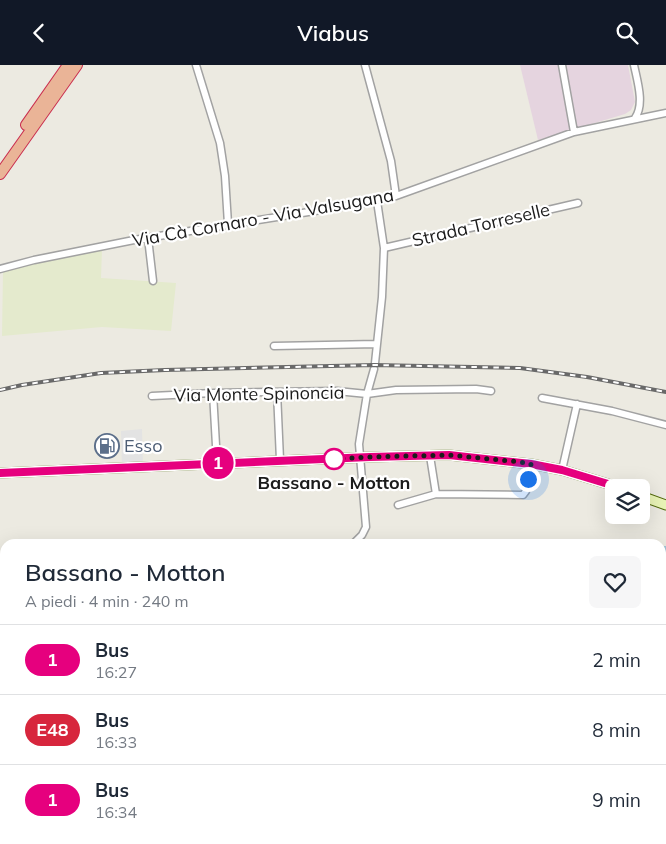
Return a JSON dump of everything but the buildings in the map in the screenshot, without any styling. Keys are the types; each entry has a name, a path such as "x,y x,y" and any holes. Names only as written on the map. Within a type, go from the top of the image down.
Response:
{"highway":[{"path":"0,174 68,65"},
{"path":"0,163 77,65"}],"main road":[{"path":"0,473 280,460 449,455 531,464 562,470 605,483"},
{"path":"650,499 666,505"}],"street":[{"path":"196,65 220,143 225,176 228,224"},
{"path":"365,65 391,161 396,196"},
{"path":"562,65 574,132"},
{"path":"634,65 640,105 636,118"},
{"name":"Via Cà Cornaro - Via Valsugana","path":"0,269 34,260 148,238 377,201 396,196 574,132 666,113"},
{"path":"358,539 366,527 359,444 367,394 374,366 382,297 384,248 377,201"},
{"name":"Strada Torreselle","path":"384,248 578,203"},
{"path":"148,238 153,281"},
{"path":"274,346 377,344"},
{"name":"Via Monte Spinoncia","path":"152,397 213,393 337,391 367,394 396,390 476,389 491,391"},
{"path":"277,392 280,460"},
{"path":"213,393 218,463"},
{"path":"542,398 577,404 666,425"},
{"path":"562,470 577,404"},
{"path":"430,456 436,494"},
{"path":"398,505 436,494 523,495 526,491 531,464"}],"shaded area":[{"path":"520,65 628,65 635,102 631,110 625,114 538,140"},
{"path":"142,429 143,466 122,468 121,431"}],"green space":[{"path":"102,249 101,278 176,283 171,331 102,327 2,336 3,271 35,262"}],"railway":[{"path":"0,390 101,373 374,365 520,368 587,377 666,392"}],"bus line":[{"name":"1","path":"0,473 147,465 449,455 520,462 562,470 605,482"}],"place":[{"name":"Esso","path":"107,446"},
{"name":"Bassano - Motton","path":"334,459"}],"route":[{"path":"334,459 449,455 520,462 531,464 528,479"}]}
